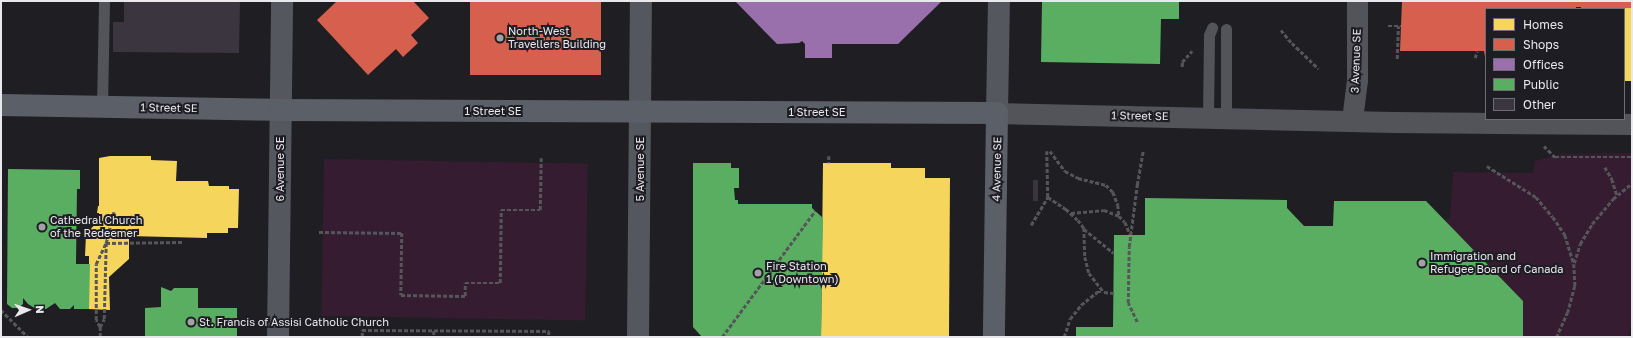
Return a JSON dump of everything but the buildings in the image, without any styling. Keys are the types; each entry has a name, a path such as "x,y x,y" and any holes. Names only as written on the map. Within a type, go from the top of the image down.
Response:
{"main road":[{"name":"6 Avenue SE","path":"278,337 282,1"},
{"name":"5 Avenue SE","path":"638,337 641,1"},
{"name":"4 Avenue SE","path":"994,337 999,1"},
{"name":"1 Street SE","path":"1,105 280,110 997,113"}],"street":[{"name":"3 Avenue SE","path":"1352,120 1356,80 1357,1"},
{"name":"1 Street SE","path":"997,113 1527,123 1602,122 1632,124"}],"lane":[{"path":"102,107 104,1"},
{"path":"1212,28 1209,35 1217,118"},
{"path":"1217,118 1226,29"}],"path":[{"path":"1388,26 1400,26 1398,59"},
{"path":"1281,30 1319,69"},
{"path":"1476,58 1477,51"},
{"path":"1527,123 1549,153 1555,157 1632,158"},
{"path":"1031,225 1048,197 1049,151 1065,171 1078,178 1106,185 1113,192 1118,205 1119,216"},
{"path":"1137,322 1128,303 1130,235 1137,185 1144,151"},
{"path":"829,156 829,163"},
{"path":"319,232 402,233 401,296 466,296 465,283 500,284 501,210 540,210 541,158"},
{"path":"1487,166 1536,197 1553,217 1565,235 1574,264 1575,286 1568,312 1556,337"},
{"path":"1605,167 1612,179 1617,196"},
{"path":"1574,264 1580,244 1592,224 1617,196 1632,183"},
{"path":"1048,197 1071,213 1084,228 1114,253"},
{"path":"1071,213 1104,210 1119,216 1126,222 1130,235"},
{"path":"722,337 815,211"},
{"path":"100,327 96,320 96,264 106,243 114,212"},
{"path":"1084,228 1085,257 1089,273 1104,292"},
{"path":"106,243 183,242"},
{"path":"100,337 100,327 104,320 106,243"},
{"path":"1064,337 1070,319 1081,305 1097,292 1114,293"},
{"path":"1,310 28,337"},
{"path":"362,337 362,330 549,331 549,337"},
{"path":"434,331 434,337"}],"shaded area":[{"path":"1632,153 1632,323 1628,337 1523,337 1523,301 1445,221 1450,218 1453,172 1533,173 1535,161 1561,154"},
{"path":"324,159 588,164 585,321 321,316"}],"place":[{"name":"North-West Travellers Building","path":"500,38"},
{"name":"Cathedral Church of the Redeemer","path":"42,227"},
{"name":"Immigration and Refugee Board of Canada","path":"1422,263"},
{"name":"Fire Station 1 (Downtown)","path":"758,273"},
{"name":"St. Francis of Assisi Catholic Church","path":"191,322"}]}
